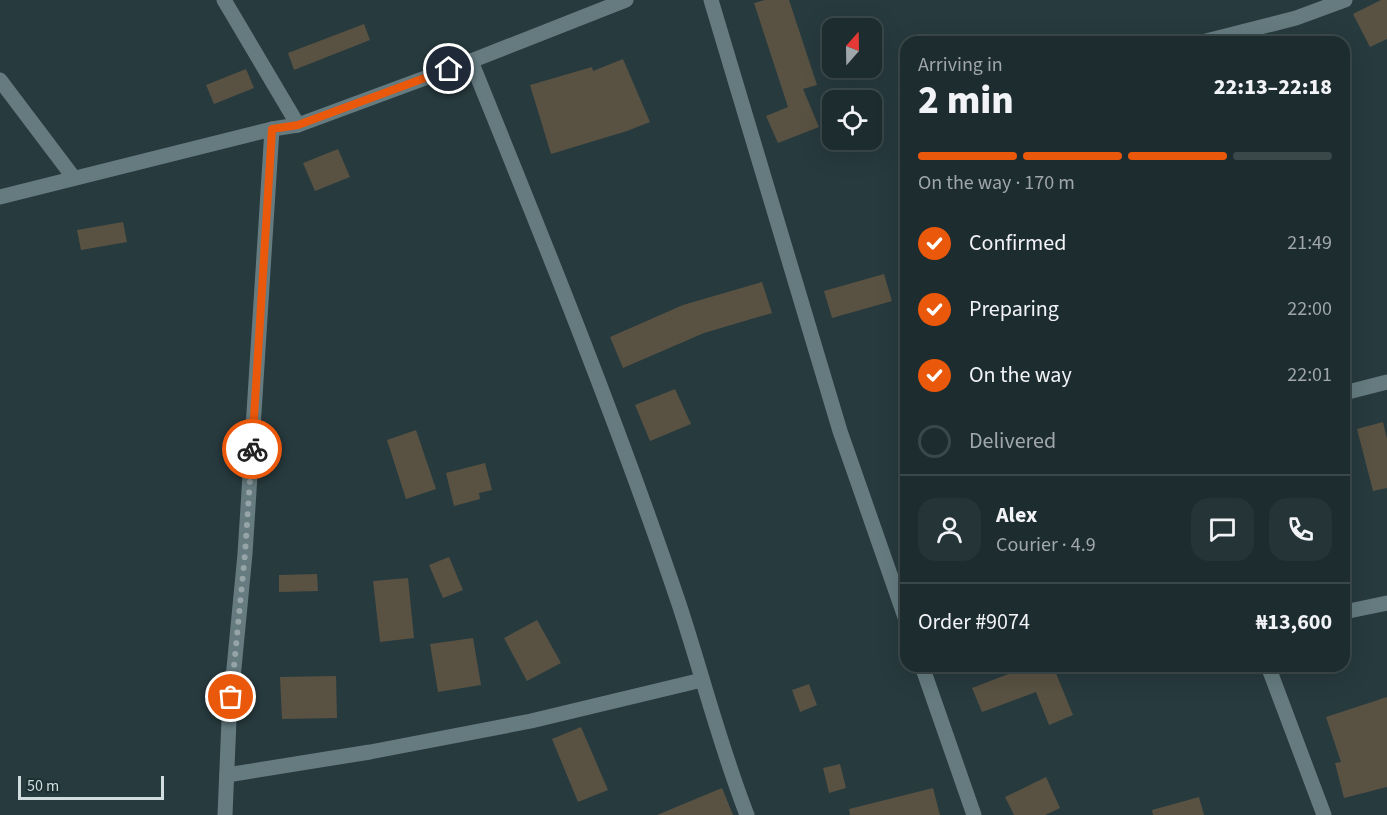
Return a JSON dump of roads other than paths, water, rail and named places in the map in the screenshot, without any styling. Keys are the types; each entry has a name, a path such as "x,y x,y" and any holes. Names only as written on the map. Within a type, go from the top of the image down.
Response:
{"street":[{"path":"224,0 298,125"},
{"path":"0,197 272,129 298,125 471,61 626,0"},
{"path":"711,0 840,431 900,603"},
{"path":"1226,36 1296,18 1345,0"},
{"path":"471,61 586,346 679,604 730,770 747,815"},
{"path":"0,80 75,178"},
{"path":"225,815 229,720 245,554 272,129"},
{"path":"1350,391 1387,382"},
{"path":"1350,611 1387,603"},
{"path":"924,672 974,815"},
{"path":"1270,672 1324,815"},
{"path":"227,776 531,721 702,680"}]}
